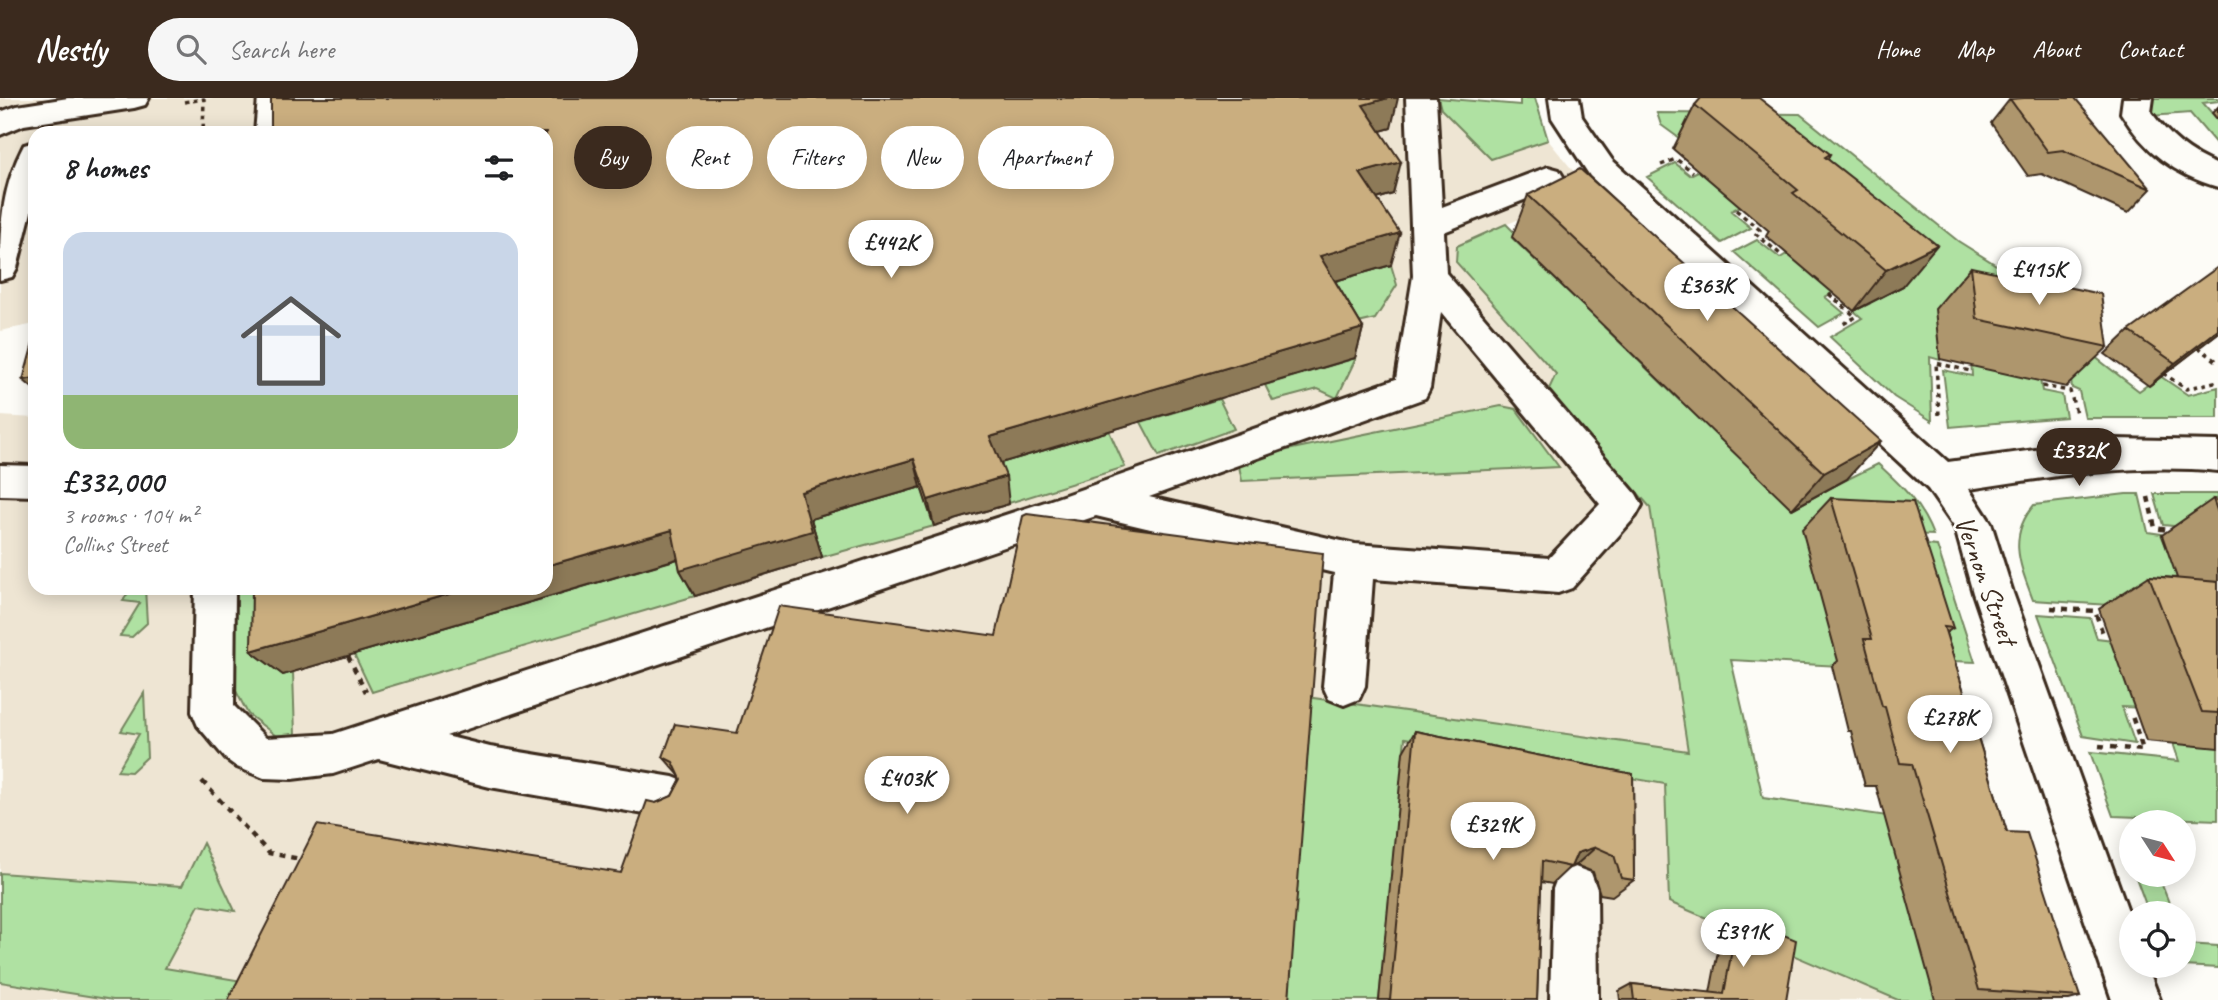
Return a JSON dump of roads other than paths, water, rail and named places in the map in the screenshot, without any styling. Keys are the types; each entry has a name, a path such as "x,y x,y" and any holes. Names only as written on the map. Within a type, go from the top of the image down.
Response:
{"street":[{"path":"2,254 22,183 12,172 18,142 11,113 57,114 135,98"},
{"path":"89,126 106,113 135,98"},
{"path":"271,126 273,98"},
{"path":"215,595 213,712 247,752 270,762 333,754 1095,500 1412,388 1430,276 1421,98"},
{"name":"Vernon Street","path":"1564,98 1567,118 1601,168 1941,478 1972,523 1993,593 2136,1000"},
{"path":"2138,98 2136,113 2160,146 2182,163 2218,176"},
{"path":"1426,226 1548,178"},
{"path":"1095,500 1355,561 1558,576 1623,505 1430,276"},
{"path":"1941,478 2088,458 2182,452 2218,456"},
{"path":"0,480 28,481"},
{"path":"1344,686 1355,561"},
{"path":"379,739 490,767 673,798"},
{"path":"1574,1000 1575,889"}]}
